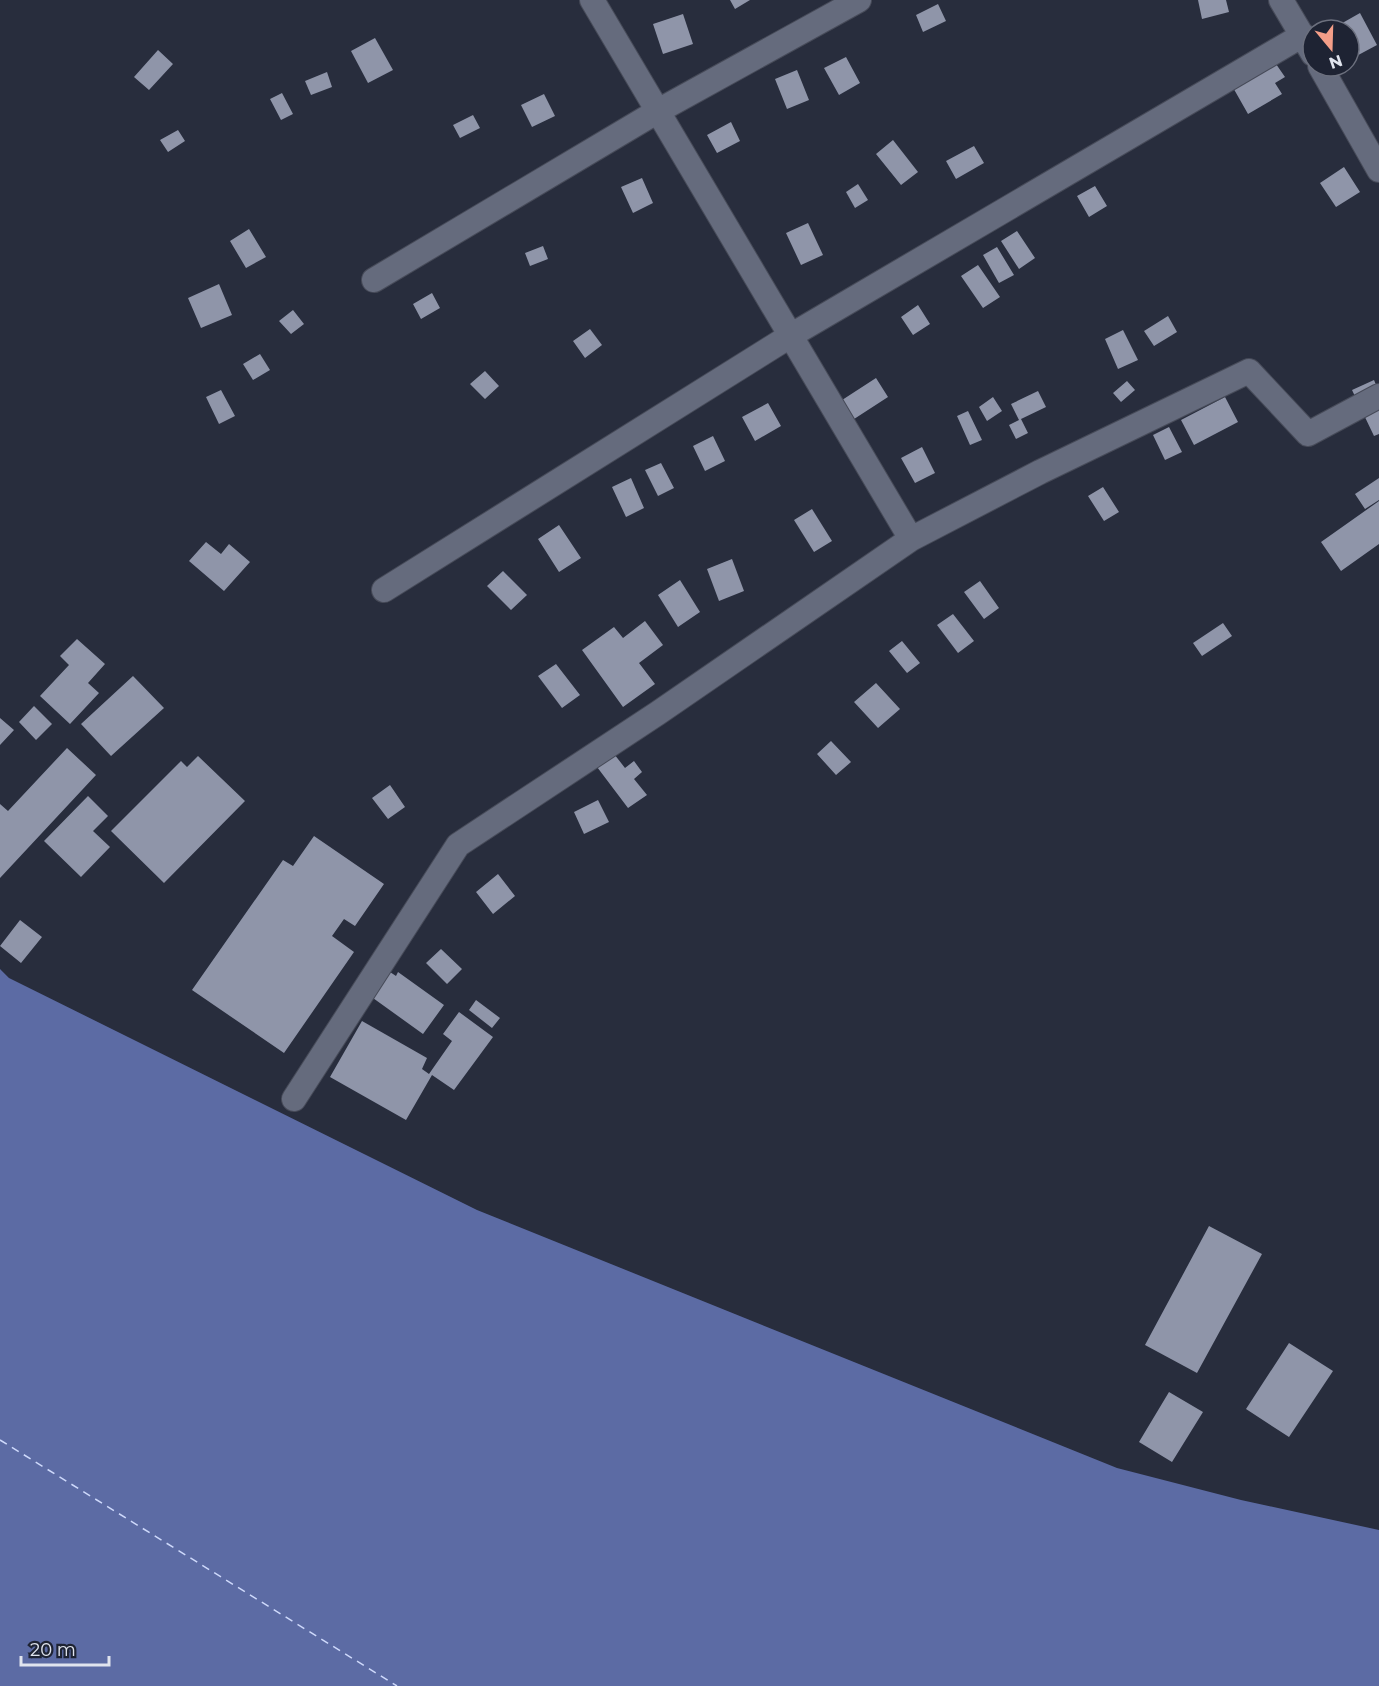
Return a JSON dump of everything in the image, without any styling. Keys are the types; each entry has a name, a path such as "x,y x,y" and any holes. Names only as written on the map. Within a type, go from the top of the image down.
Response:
{"street":[{"path":"592,0 911,539"},
{"path":"374,280 658,111 859,0"},
{"path":"1281,0 1301,33"},
{"path":"384,590 790,336 1301,48"},
{"path":"1327,78 1379,170"},
{"path":"294,1099 458,845 911,539 1040,472 1248,371 1308,434 1379,396"}],"water":[{"path":"0,969 9,978 477,1210 1117,1468 1241,1500 1379,1530 1379,1686 0,1686"}],"building":[{"path":"730,0 750,0 735,9"},
{"path":"1198,0 1226,0 1229,12 1202,19"},
{"path":"938,4 946,21 923,32 916,15"},
{"path":"1360,13 1377,45 1361,54 1361,18 1351,18"},
{"path":"683,14 693,44 663,54 653,24"},
{"path":"375,38 393,70 368,83 351,51"},
{"path":"158,50 173,64 149,90 134,77"},
{"path":"846,57 860,83 839,95 824,68"},
{"path":"1260,58 1267,70 1276,64 1285,77 1275,83 1282,94 1248,114 1227,77"},
{"path":"797,70 809,100 787,109 775,79"},
{"path":"327,72 332,87 311,95 305,81"},
{"path":"282,93 293,114 281,120 270,99"},
{"path":"544,94 555,116 532,127 521,105"},
{"path":"473,115 480,128 460,138 453,125"},
{"path":"731,122 740,141 717,153 707,135"},
{"path":"178,130 185,141 168,152 160,140"},
{"path":"893,140 918,172 901,185 876,154"},
{"path":"974,146 984,163 956,179 946,161"},
{"path":"1344,167 1360,192 1336,207 1320,183"},
{"path":"642,178 653,203 633,213 621,187"},
{"path":"858,184 868,200 855,208 846,192"},
{"path":"1095,186 1107,206 1089,217 1077,196"},
{"path":"808,223 823,255 801,265 786,233"},
{"path":"249,229 266,257 246,268 230,241"},
{"path":"1017,231 1035,258 1019,269 1001,241"},
{"path":"543,246 548,259 530,266 525,253"},
{"path":"997,247 1014,275 999,283 983,255"},
{"path":"978,265 1000,297 983,308 961,276"},
{"path":"219,284 232,315 201,328 188,298"},
{"path":"432,293 440,308 421,319 413,304"},
{"path":"918,305 930,324 913,335 901,317"},
{"path":"293,310 304,324 291,334 279,321"},
{"path":"1168,316 1177,332 1154,346 1144,331"},
{"path":"590,329 602,345 585,358 573,341"},
{"path":"1123,330 1138,360 1118,369 1105,339"},
{"path":"260,354 270,370 253,380 243,364"},
{"path":"485,371 499,386 485,399 470,384"},
{"path":"876,378 888,397 851,421 839,402"},
{"path":"1374,380 1379,392 1379,434 1374,436 1352,390"},
{"path":"1127,381 1135,390 1121,402 1113,393"},
{"path":"221,390 235,416 219,424 206,397"},
{"path":"1038,391 1046,407 1021,419 1028,433 1016,439 1009,425 1019,420 1011,404"},
{"path":"993,397 1002,411 987,421 979,407"},
{"path":"1225,397 1238,422 1194,445 1181,420"},
{"path":"768,403 781,426 755,441 742,417"},
{"path":"968,411 982,440 970,445 957,416"},
{"path":"1169,427 1182,452 1165,460 1153,435"},
{"path":"713,436 725,461 705,471 693,446"},
{"path":"922,447 935,473 915,483 901,458"},
{"path":"661,463 674,488 658,496 645,470"},
{"path":"631,478 644,508 626,517 612,487"},
{"path":"1379,478 1379,500 1365,509 1355,494"},
{"path":"1103,487 1119,512 1104,521 1088,496"},
{"path":"1379,501 1379,544 1341,571 1321,542"},
{"path":"812,509 832,541 814,552 794,520"},
{"path":"559,525 581,558 559,572 538,539"},
{"path":"206,542 221,554 229,544 250,562 224,591 189,561"},
{"path":"732,559 744,591 719,601 707,569"},
{"path":"503,571 527,595 511,610 487,586"},
{"path":"680,580 700,612 678,627 658,595"},
{"path":"980,581 999,608 984,619 964,592"},
{"path":"953,614 974,641 958,653 937,625"},
{"path":"645,621 663,645 639,663 655,684 623,707 582,650 614,627 623,638"},
{"path":"1223,623 1232,636 1202,656 1193,643"},
{"path":"77,639 105,664 88,683 99,693 70,724 40,696 69,665 60,656"},
{"path":"902,641 920,663 907,673 889,651"},
{"path":"556,664 580,695 562,708 538,676"},
{"path":"133,676 164,708 111,756 81,724"},
{"path":"876,683 900,709 878,728 854,702"},
{"path":"34,706 52,724 36,740 19,722"},
{"path":"0,718 14,730 0,745"},
{"path":"831,741 851,762 836,775 817,754"},
{"path":"67,748 96,775 0,878 0,804 8,811"},
{"path":"611,750 625,768 634,761 642,772 634,779 647,795 628,808 594,763"},
{"path":"198,756 245,801 164,883 111,831 181,761 187,767"},
{"path":"390,785 405,807 388,819 372,798"},
{"path":"88,796 108,816 93,831 110,847 81,877 44,841"},
{"path":"598,800 609,822 584,834 574,812"},
{"path":"314,836 384,884 355,926 344,919 332,936 354,952 284,1053 192,990 283,860 293,866"},
{"path":"498,874 515,896 493,914 476,892"},
{"path":"20,920 42,937 21,963 0,946"},
{"path":"441,949 462,969 447,984 426,963"},
{"path":"384,968 396,976 398,972 444,1005 423,1034 366,993"},
{"path":"476,1000 500,1018 492,1028 469,1010"},
{"path":"459,1012 493,1037 454,1090 432,1075 406,1120 330,1077 362,1021 427,1058 422,1069 429,1074 452,1041 443,1034"},
{"path":"1209,1226 1262,1254 1197,1373 1145,1345"},
{"path":"1289,1343 1333,1371 1289,1437 1246,1409"},
{"path":"1169,1392 1203,1412 1172,1462 1139,1442"}],"ferry route":[{"path":"0,1440 397,1686"}]}
